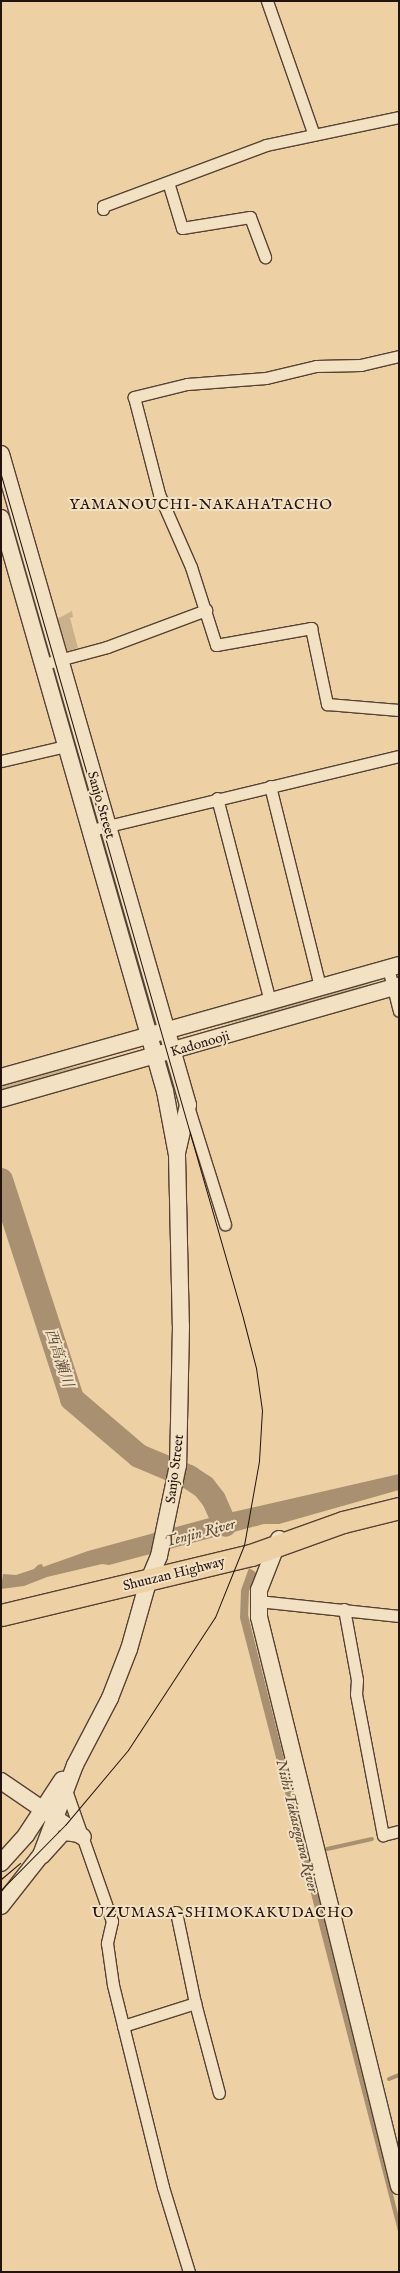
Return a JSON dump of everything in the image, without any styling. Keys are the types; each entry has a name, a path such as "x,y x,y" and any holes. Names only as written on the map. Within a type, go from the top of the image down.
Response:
{"highway":[{"name":"Shuuzan Highway","path":"1,1604 153,1569 252,1549 343,1522 399,1508"},
{"name":"Shuuzan Highway","path":"1,1615 153,1569"}],"main road":[{"name":"Sanjo Street","path":"1,454 52,662 99,828 177,1155 181,1317 177,1472 167,1526 130,1649 110,1698 50,1814 33,1867 1,1906"},
{"name":"Sanjo Street","path":"1,518 52,662 66,746 99,828 173,1051 188,1105 177,1155"},
{"name":"Kadonooji","path":"1,1077 393,966"},
{"name":"Kadonooji","path":"1,1099 155,1057 396,987"},
{"path":"279,1540 266,1572 263,1601 266,1650 399,2186"},
{"path":"263,1601 278,1556 279,1540"},
{"path":"252,1549 259,1557 266,1572"},
{"name":"Sanjo Street","path":"1,1863 50,1814 66,1790 75,1765"},
{"path":"1,1781 83,1837"}],"street":[{"path":"267,1 313,132"},
{"path":"103,209 244,152 313,132 399,117"},
{"path":"168,182 182,228 250,217 265,257"},
{"path":"399,356 361,365 316,366 266,378 187,384 134,397 159,494 191,567 216,645 311,628 327,704 399,710"},
{"path":"52,662 107,647 206,610"},
{"path":"1,761 66,746"},
{"path":"99,828 217,798 399,756"},
{"path":"270,786 320,987"},
{"path":"217,798 270,1001"},
{"path":"393,966 399,1011"},
{"path":"188,1105 224,1224"},
{"path":"263,1601 399,1616"},
{"path":"344,1609 357,1680 356,1694 383,1835 399,1831"},
{"path":"66,1790 112,1921 107,1943 123,2026 163,2187 189,2272"},
{"path":"33,1867 64,1834 83,1837"},
{"path":"176,1912 195,2003 219,2092"},
{"path":"123,2026 195,2003"}],"shaded area":[{"path":"72,611 73,617 70,618 78,648 66,652 57,619"},
{"path":"379,980 307,1006 199,1030 200,1028"},
{"path":"129,1055 1,1092 1,1083"}],"water":[{"name":"Tenjin River","path":"399,1474 399,1490 279,1524 264,1524 109,1565 102,1564 47,1577 24,1586 1,1589 3,1574 16,1575 34,1569 38,1565 42,1564 43,1567 88,1551 224,1514"},
{"name":"Nishi Takasegawa River","path":"249,1568 257,1573 249,1591 248,1615 399,2218 399,2235 240,1618 241,1590"}],"waterway":[{"name":"西高瀬川","path":"1,1180 72,1399 139,1456 189,1477 204,1487 214,1500 225,1525"},
{"path":"327,1849 372,1839"},
{"path":"389,2079 399,2075"}],"tram line":[{"path":"1,475 243,1318 256,1368 262,1410 259,1461 244,1545 215,1617 128,1750 66,1824 1,1890"},
{"path":"1,1879 20,1863"}],"district":[{"name":"YAMANOUCHI-NAKAHATACHO","path":"201,505"},
{"name":"UZUMASA-SHIMOKAKUDACHO","path":"223,1913"}]}
